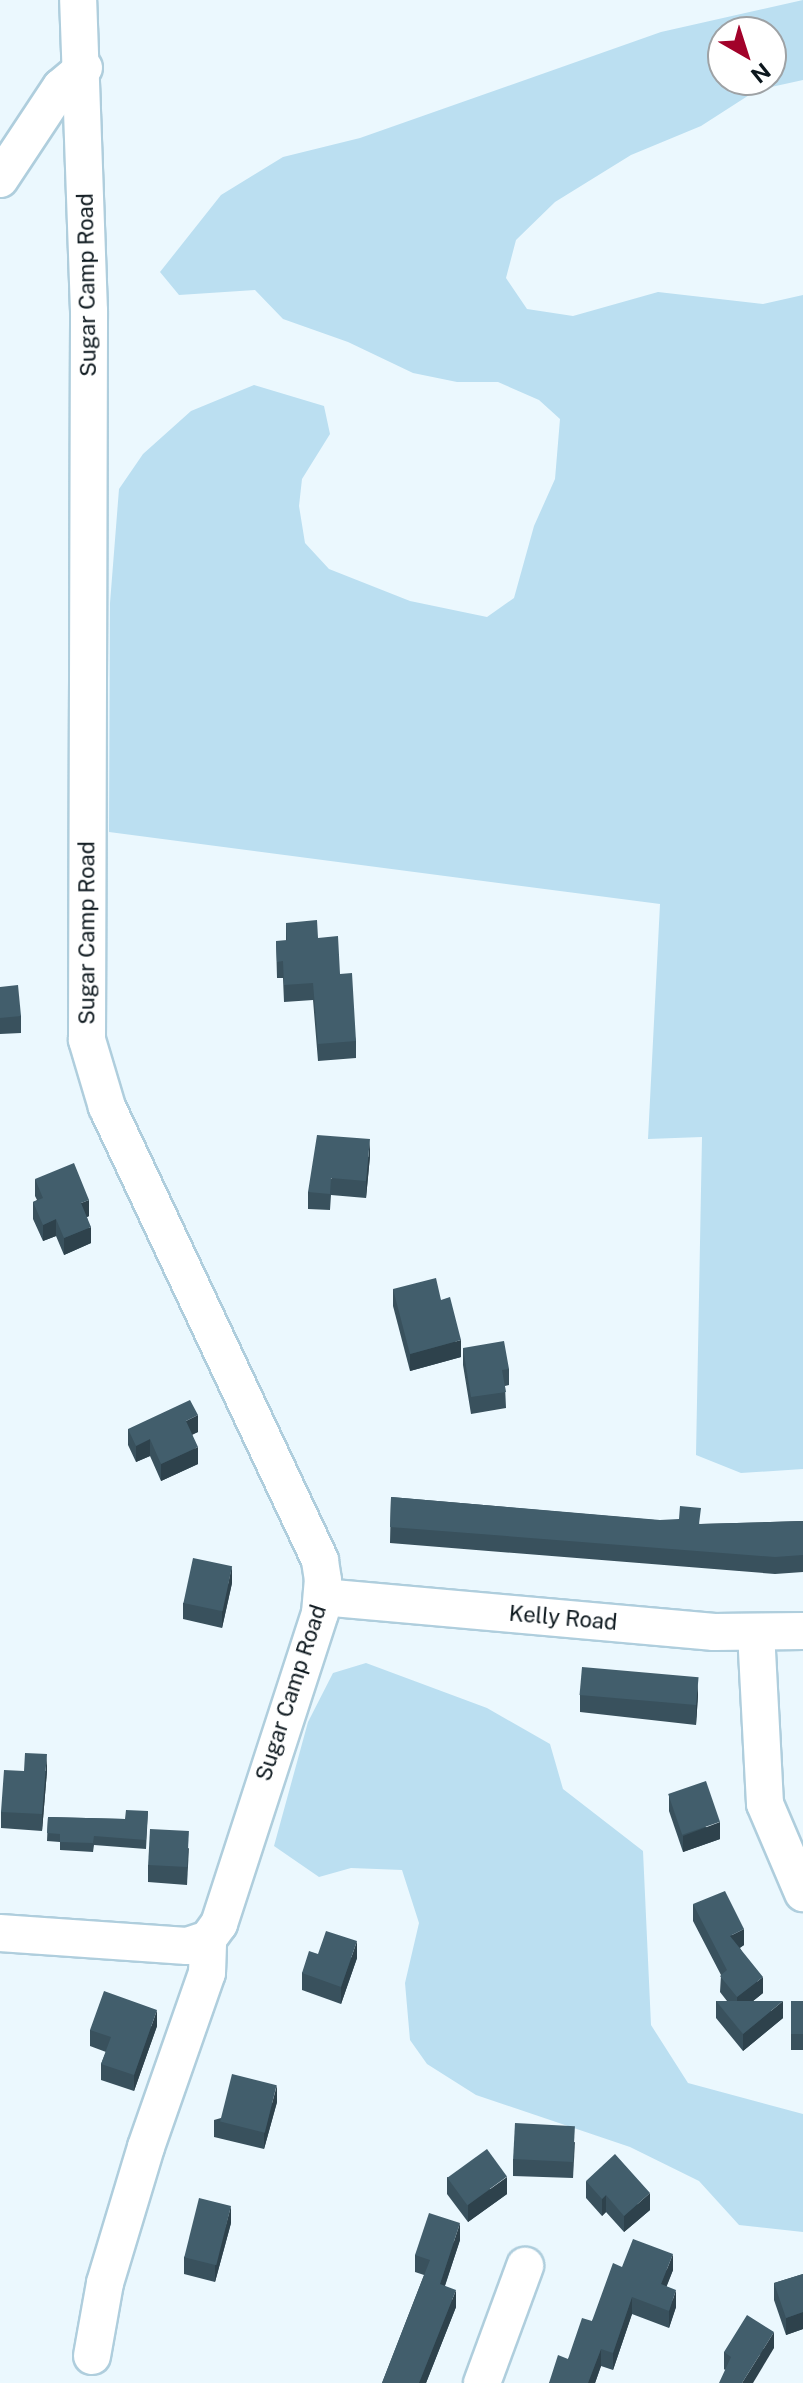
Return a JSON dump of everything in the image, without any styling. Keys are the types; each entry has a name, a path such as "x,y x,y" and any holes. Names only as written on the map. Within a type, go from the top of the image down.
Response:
{"street":[{"name":"Sugar Camp Road","path":"78,0 84,68 89,311 87,1040 107,1107 320,1560 322,1597 219,1924 208,1939 207,1973 105,2283 92,2356"},
{"path":"0,179 61,87 84,68"},
{"name":"Kelly Road","path":"322,1597 756,1632 803,1631"},
{"path":"756,1632 765,1804 803,1893"},
{"path":"0,1933 187,1946 208,1939"},
{"path":"482,2383 525,2266"}],"shaded area":[{"path":"803,0 803,80 787,83 787,16 732,16"},
{"path":"707,22 707,96 748,96 701,126 631,155 555,202 516,240 506,278 527,309 573,316 658,292 763,304 803,295 803,1469 741,1473 696,1455 702,1137 648,1139 660,904 109,832 110,603 119,489 143,454 191,411 254,385 324,406 330,434 302,479 299,506 305,543 329,569 410,601 487,617 514,598 534,526 555,479 560,419 539,400 498,382 457,382 413,373 348,342 283,319 255,290 179,295 160,272 221,195 283,157 360,138 661,32"},
{"path":"366,1663 487,1708 550,1744 563,1789 643,1851 651,2025 688,2083 803,2114 803,2232 739,2225 699,2181 630,2147 476,2095 427,2064 410,2040 405,1983 419,1923 402,1870 351,1868 319,1877 274,1846 308,1722 333,1673"}],"building":[{"path":"317,920 318,938 338,936 340,974 352,973 356,1041 318,1044 313,983 284,985 283,961 277,962 276,941 287,940 286,923"},
{"path":"18,985 21,1016 0,1018 0,987"},
{"path":"317,1135 370,1139 366,1181 331,1178 330,1194 308,1192"},
{"path":"74,1163 89,1200 81,1203 91,1227 64,1238 56,1219 43,1225 33,1202 43,1198 35,1179"},
{"path":"436,1278 441,1300 450,1297 461,1340 410,1354 393,1289"},
{"path":"504,1341 509,1369 502,1370 506,1392 471,1397 463,1348"},
{"path":"190,1400 198,1415 186,1421 198,1447 161,1464 150,1439 136,1446 128,1429"},
{"path":"391,1497 660,1520 679,1519 680,1506 701,1508 699,1524 803,1521 803,1555 775,1557 390,1527"},
{"path":"193,1558 232,1566 223,1611 183,1603"},
{"path":"582,1667 699,1677 696,1705 580,1695"},
{"path":"25,1753 47,1754 42,1814 1,1812 4,1770 24,1771"},
{"path":"706,1781 720,1822 682,1835 668,1794"},
{"path":"126,1810 148,1811 146,1840 94,1836 93,1843 60,1842 60,1834 47,1833 48,1817 125,1819"},
{"path":"150,1829 189,1831 187,1867 148,1865"},
{"path":"725,1891 744,1929 730,1936 763,1977 737,1997 720,1976 727,1970 693,1904"},
{"path":"326,1931 357,1941 341,1987 302,1973 309,1951 318,1954"},
{"path":"104,1991 157,2010 134,2075 101,2064 111,2037 90,2030"},
{"path":"716,2001 783,2001 743,2034"},
{"path":"791,2001 803,2001 803,2034 791,2034"},
{"path":"232,2074 277,2085 265,2133 220,2122"},
{"path":"515,2123 575,2126 573,2162 513,2159"},
{"path":"487,2149 507,2177 467,2205 447,2178"},
{"path":"615,2154 650,2193 624,2216 606,2195 602,2199 586,2181"},
{"path":"199,2198 231,2206 216,2265 184,2257"},
{"path":"429,2213 460,2223 440,2284 456,2290 419,2383 382,2383 430,2260 415,2255"},
{"path":"633,2239 673,2254 661,2284 676,2290 669,2311 632,2297 613,2353 601,2349 588,2383 549,2383 558,2355 568,2359 582,2318 592,2321 613,2263 622,2267"},
{"path":"803,2274 803,2312 786,2318 774,2283"},
{"path":"747,2315 774,2332 742,2383 719,2383 731,2357 724,2352"}]}
